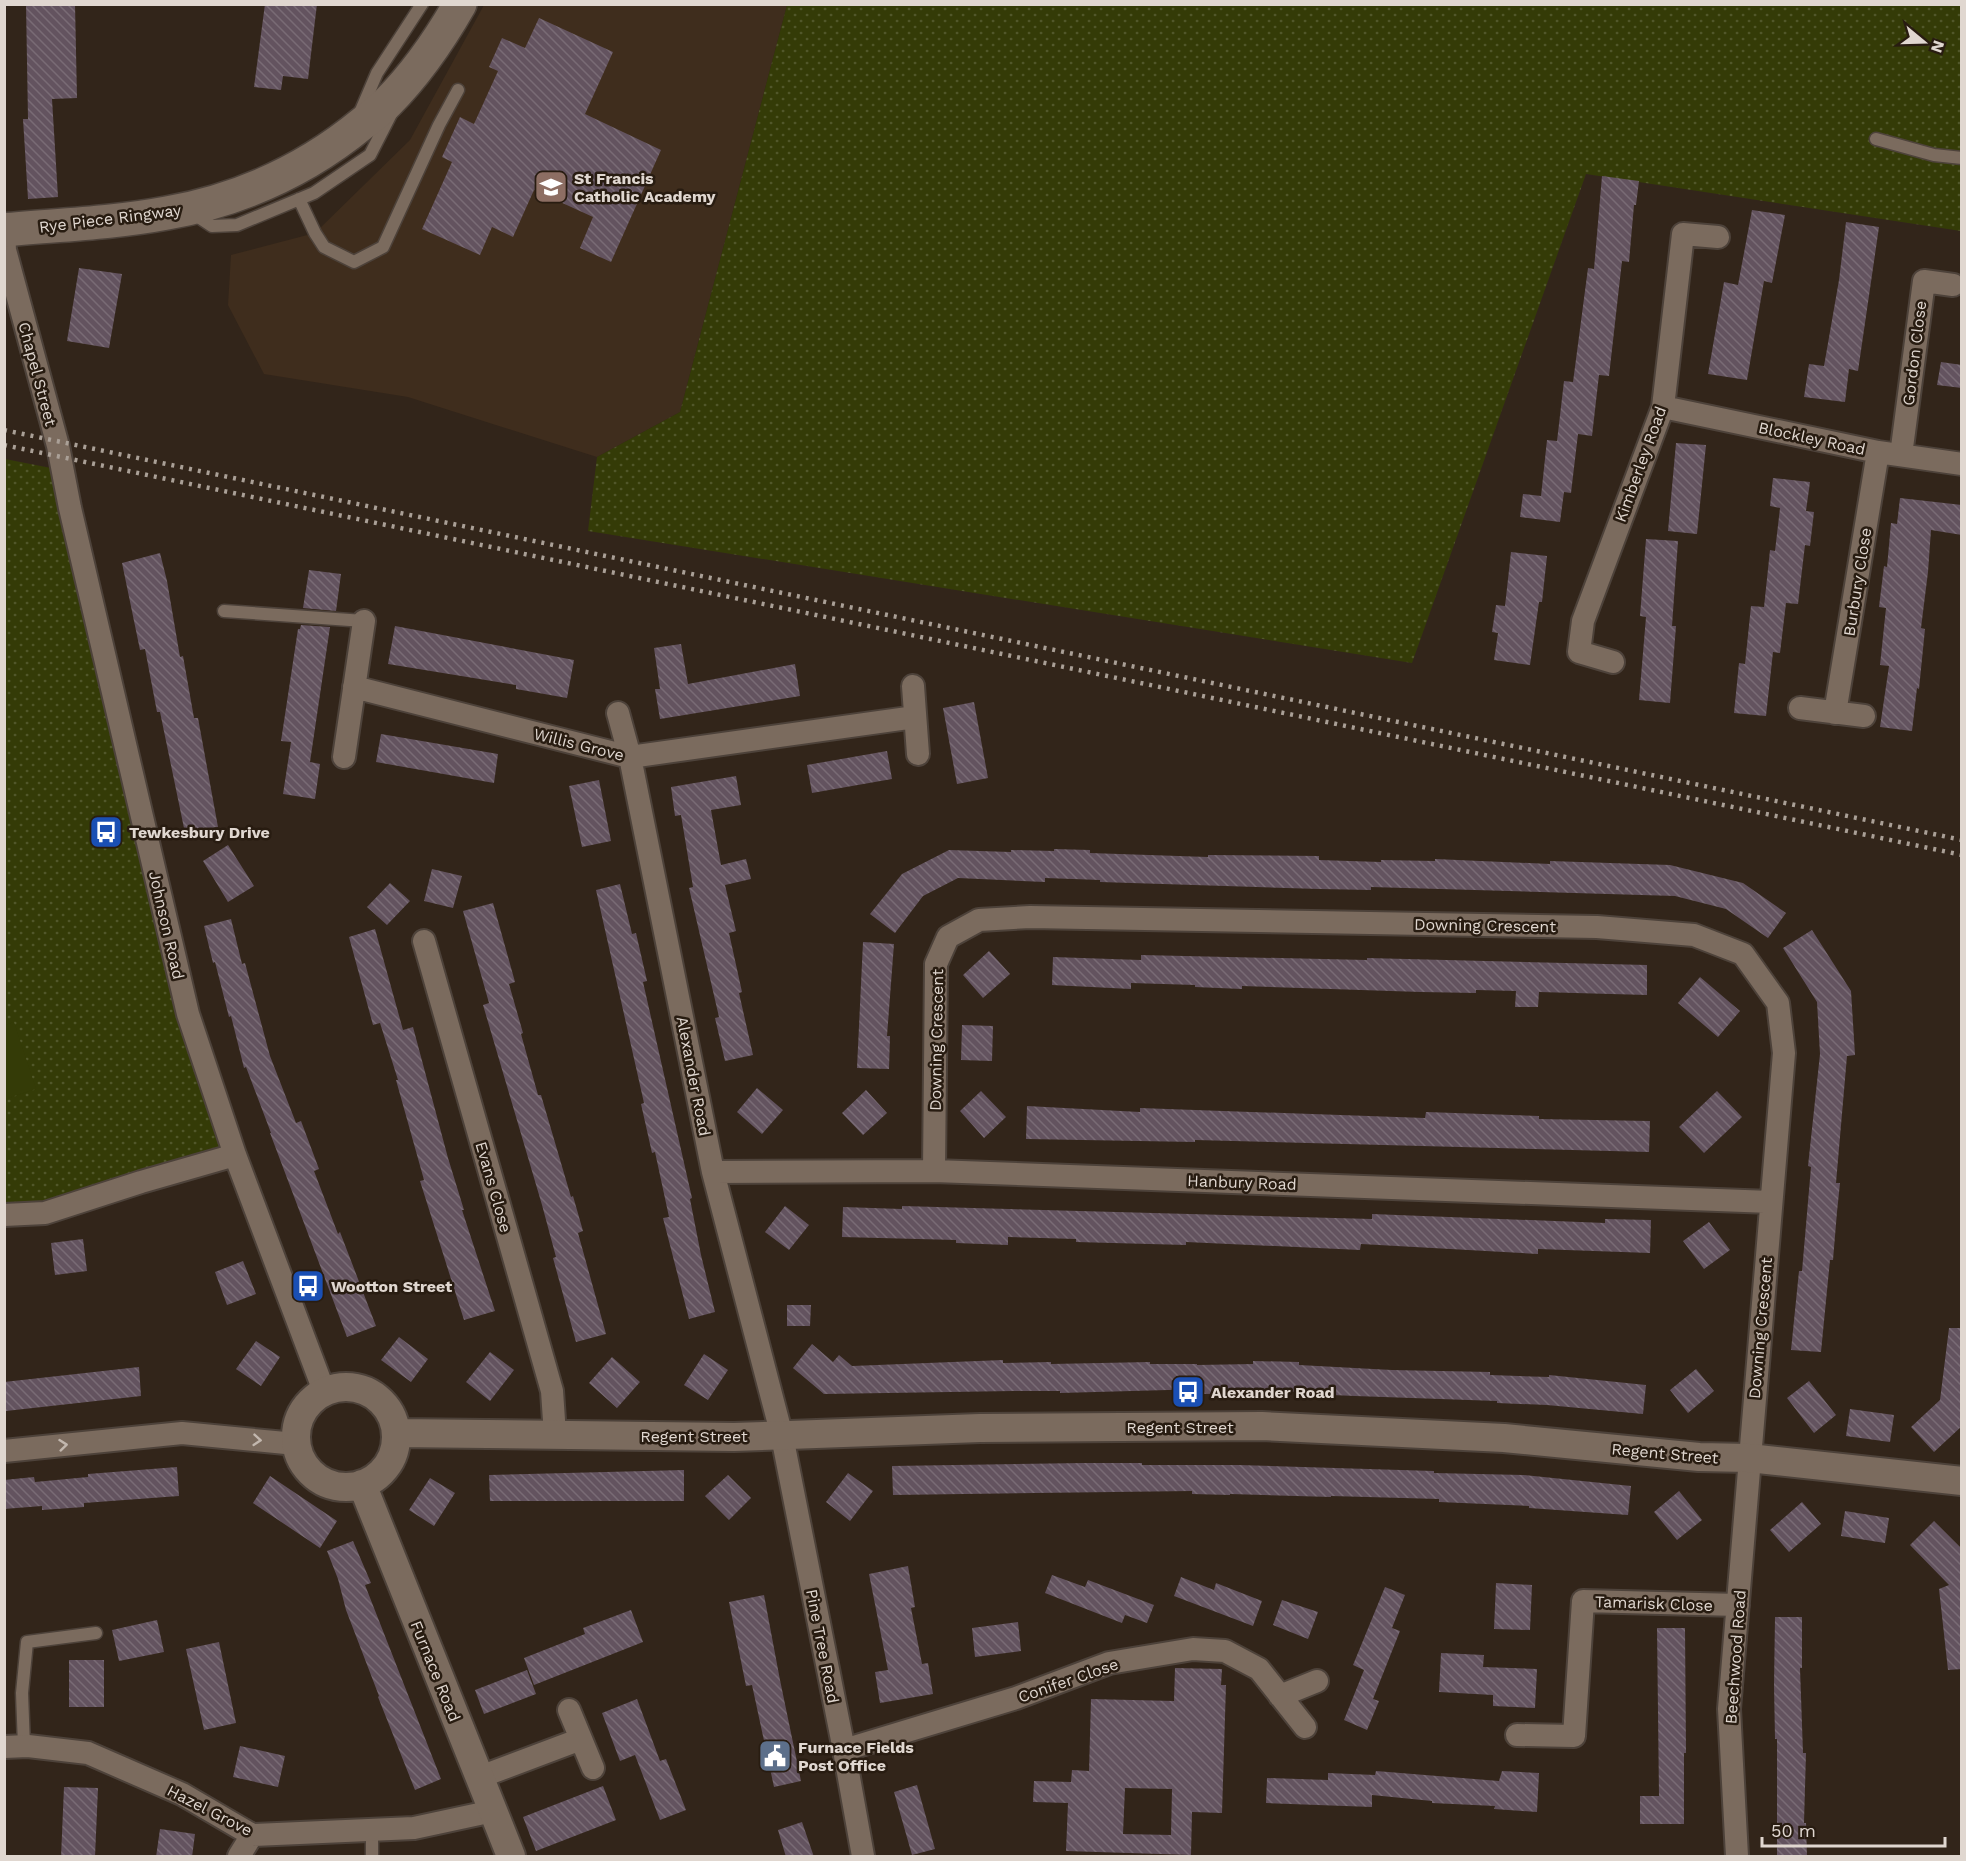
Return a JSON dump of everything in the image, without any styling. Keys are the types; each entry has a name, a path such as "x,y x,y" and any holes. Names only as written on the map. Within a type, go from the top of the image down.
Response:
{"main road":[{"name":"Rye Piece Ringway","path":"4,230 115,220 187,209 249,192 298,168 352,133 387,103 442,34 460,4"}],"street":[{"name":"Chapel Street","path":"4,230 5,250 58,446"},
{"name":"Kimberley Road","path":"1613,662 1579,652 1583,621 1662,408 1683,234 1718,237"},
{"name":"Gordon Close","path":"1901,455 1924,281 1953,285"},
{"name":"Blockley Road","path":"1662,408 1878,452 1962,464"},
{"name":"Johnson Road","path":"58,446 70,508 188,1014 235,1155 324,1391"},
{"name":"Burbury Close","path":"1835,712 1878,452"},
{"path":"344,757 364,621"},
{"path":"913,686 918,754"},
{"name":"Willis Grove","path":"354,687 630,757 915,717"},
{"path":"1800,708 1864,716"},
{"name":"Alexander Road","path":"618,713 630,757 713,1172 782,1436"},
{"name":"Downing Crescent","path":"934,1171 936,964 948,936 979,920 1030,917 1597,927 1694,935 1743,954 1778,1003 1784,1053 1749,1458"},
{"name":"Evans Close","path":"424,940 552,1391 555,1435"},
{"path":"4,1215 45,1214 141,1182 235,1155"},
{"name":"Hanbury Road","path":"713,1172 934,1171 1771,1202"},
{"path":"351,1386 365,1390 387,1407 396,1433 393,1453 384,1470 374,1479 348,1487 333,1486 319,1480 300,1458 296,1444 296,1428 301,1413 311,1400 324,1391 351,1386"},
{"name":"Regent Street","path":"396,1433 782,1436 980,1428 1262,1426 1504,1438 1699,1457 1749,1458 1962,1481"},
{"path":"4,1451 183,1433 296,1444"},
{"name":"Pine Tree Road","path":"782,1436 863,1857"},
{"name":"Beechwood Road","path":"1737,1857 1728,1709 1749,1458"},
{"name":"Furnace Road","path":"362,1484 511,1857"},
{"name":"Tamarisk Close","path":"1516,1735 1574,1736 1583,1600 1738,1605"},
{"name":"Conifer Close","path":"844,1750 1016,1698 1109,1663 1193,1649 1225,1651 1259,1669 1305,1727"},
{"path":"1280,1696 1317,1681"},
{"path":"569,1710 593,1768"},
{"path":"480,1777 581,1739"},
{"name":"Hazel Grove","path":"14,1747 88,1753 182,1794 252,1835 414,1828 493,1811"},
{"path":"239,1857 252,1835"}],"lane":[{"path":"352,133 377,73 422,4"},
{"path":"187,209 212,226 237,225 314,193 370,155 412,73"},
{"path":"299,199 324,247 354,262 383,247 458,90"},
{"path":"1876,139 1934,155 1962,158"},
{"path":"224,611 364,621"},
{"path":"14,1747 27,1642 96,1632"},
{"path":"372,1830 372,1857"}],"shaded area":[{"name":"St Francis Catholic Academy","path":"484,5 787,5 680,412 597,457 408,397 264,374 228,305 231,255 315,233 410,140"}],"green space":[{"path":"787,5 1961,5 1961,231 1586,174 1412,663 588,531 597,457 680,412"},
{"path":"5,459 56,469 227,1151 44,1206 5,1208"},
{"path":"14,1022 36,1089 5,1099 5,1025"}],"building":[{"path":"26,4 75,4 77,98 52,99 58,197 28,199 23,119 28,119"},
{"path":"265,4 317,4 308,79 283,76 281,90 254,87"},
{"path":"539,18 613,52 585,114 661,150 611,262 580,248 593,217 534,190 513,237 492,227 480,255 422,229 452,162 442,157 460,117 474,124 498,71 489,67 502,38 525,48"},
{"path":"1602,176 1639,181 1636,205 1634,205 1629,262 1622,261 1609,376 1599,375 1592,436 1578,434 1571,493 1564,492 1560,522 1520,517 1523,494 1541,496 1547,440 1557,441 1564,381 1573,382 1588,268 1594,269"},
{"path":"1752,210 1785,215 1772,283 1764,281 1747,380 1708,374 1724,282 1738,285"},
{"path":"1846,222 1879,227 1858,371 1849,369 1845,402 1804,397 1809,364 1824,366 1839,280"},
{"path":"79,268 122,274 109,348 67,341"},
{"path":"1941,362 1962,365 1962,388 1937,385"},
{"path":"1676,443 1706,445 1697,534 1668,531"},
{"path":"1773,478 1810,482 1806,511 1814,512 1810,546 1805,545 1798,604 1786,603 1780,653 1773,652 1766,716 1734,713 1739,663 1745,664 1751,606 1764,607 1770,550 1775,551 1780,508 1770,506"},
{"path":"1900,498 1962,505 1962,535 1931,530 1921,628 1925,629 1912,731 1880,727 1889,666 1880,665 1886,608 1879,607 1884,566 1887,567 1891,523 1897,524"},
{"path":"1646,539 1678,541 1672,626 1676,626 1670,703 1639,700 1646,617 1640,616"},
{"path":"1511,552 1547,556 1542,602 1539,602 1530,665 1494,660 1498,633 1492,632 1496,605 1505,606"},
{"path":"160,553 194,718 198,718 218,827 185,833 160,712 157,712 145,649 140,650 122,563"},
{"path":"309,570 341,574 336,611 303,608"},
{"path":"301,625 330,627 310,762 320,764 315,799 283,794 291,742 281,741 298,629"},
{"path":"395,626 574,660 567,698 516,689 516,685 388,664"},
{"path":"681,644 688,684 795,664 800,696 660,719 655,689 660,689 654,648"},
{"path":"974,702 988,778 957,784 943,708"},
{"path":"381,734 498,754 494,783 376,762"},
{"path":"887,751 892,779 812,793 807,765"},
{"path":"736,776 741,805 711,810 721,865 746,859 751,879 725,885 736,931 729,933 753,1055 725,1061 715,1018 719,1017 689,888 693,887 681,815 675,816 671,787"},
{"path":"599,780 611,841 582,847 569,786"},
{"path":"228,845 254,886 228,902 203,861"},
{"path":"1054,849 1090,850 1090,853 1208,857 1208,855 1319,856 1319,860 1381,862 1381,860 1435,861 1435,859 1550,864 1550,861 1670,865 1743,883 1786,913 1768,938 1726,909 1675,896 1371,887 1371,890 1319,889 1045,878 1045,882 958,878 923,896 895,933 870,914 902,874 949,850 1011,852 1011,850 1054,851"},
{"path":"432,869 462,876 453,908 424,901"},
{"path":"390,883 410,901 387,925 367,907"},
{"path":"620,884 632,934 636,933 647,981 643,982 692,1198 690,1199 701,1255 715,1312 689,1319 663,1218 669,1217 655,1152 652,1153 641,1104 644,1103 596,890"},
{"path":"493,903 515,982 509,984 523,1033 521,1034 538,1095 541,1095 583,1231 578,1233 606,1334 576,1342 553,1258 556,1257 542,1205 483,1005 489,1003 463,911"},
{"path":"231,919 270,1056 296,1123 301,1121 319,1169 314,1171 376,1326 347,1337 246,1067 244,1068 231,1016 229,1017 215,962 213,963 204,926"},
{"path":"375,929 403,1030 413,1027 464,1210 462,1210 495,1311 464,1320 420,1181 424,1180 396,1080 398,1080 380,1023 373,1025 349,937"},
{"path":"1812,930 1851,991 1855,1055 1847,1056 1836,1183 1840,1183 1821,1352 1791,1350 1799,1271 1802,1271 1811,1167 1808,1166 1820,1054 1817,1002 1783,948"},
{"path":"863,942 894,944 887,1036 890,1036 889,1069 857,1068"},
{"path":"989,951 1010,974 983,998 963,975"},
{"path":"1141,955 1647,965 1647,995 1539,992 1538,1007 1515,1007 1516,991 1421,992 1242,986 1242,989 1131,983 1131,989 1052,985 1053,957 1141,960"},
{"path":"1700,977 1740,1011 1718,1037 1678,1003"},
{"path":"962,1025 993,1026 992,1061 961,1060"},
{"path":"757,1088 783,1110 762,1134 737,1112"},
{"path":"866,1090 887,1113 863,1135 842,1113"},
{"path":"981,1091 1006,1117 984,1138 960,1111"},
{"path":"1717,1091 1742,1117 1704,1153 1679,1127"},
{"path":"1027,1106 1140,1112 1140,1108 1425,1118 1426,1112 1539,1116 1539,1119 1650,1121 1649,1152 1195,1140 1195,1142 1026,1139"},
{"path":"785,1206 809,1225 789,1250 765,1232"},
{"path":"902,1206 1372,1219 1372,1214 1605,1223 1605,1219 1651,1220 1650,1253 1538,1249 1538,1254 1361,1244 1360,1250 1186,1242 1186,1245 1076,1242 1076,1239 1008,1237 1008,1245 956,1243 956,1240 842,1237 843,1207 902,1209"},
{"path":"1709,1222 1730,1250 1704,1269 1683,1241"},
{"path":"83,1239 87,1271 55,1275 51,1243"},
{"path":"243,1261 256,1294 227,1305 215,1272"},
{"path":"787,1305 811,1305 810,1326 787,1326"},
{"path":"1949,1328 1962,1328 1962,1426 1934,1452 1911,1427 1940,1400"},
{"path":"399,1337 428,1359 411,1382 381,1360"},
{"path":"256,1341 280,1357 261,1386 236,1369"},
{"path":"812,1344 833,1362 839,1355 852,1366 1003,1360 1003,1363 1150,1362 1150,1364 1197,1365 1253,1364 1253,1361 1299,1362 1299,1365 1392,1370 1490,1372 1490,1375 1549,1377 1549,1375 1646,1385 1643,1414 1497,1403 1497,1401 1309,1394 1309,1392 1243,1390 1243,1393 1204,1394 1204,1389 1060,1393 1060,1391 1013,1391 824,1394 793,1368"},
{"path":"490,1352 514,1370 490,1401 466,1382"},
{"path":"704,1354 728,1370 708,1400 684,1385"},
{"path":"612,1357 640,1382 617,1408 589,1383"},
{"path":"139,1367 141,1396 6,1411 4,1382"},
{"path":"1696,1369 1714,1391 1688,1413 1670,1390"},
{"path":"1809,1381 1836,1415 1814,1433 1787,1398"},
{"path":"1850,1409 1894,1415 1890,1442 1846,1436"},
{"path":"1083,1463 1434,1471 1434,1473 1523,1475 1631,1486 1628,1515 1529,1508 1529,1506 1439,1502 1439,1499 1192,1494 1192,1491 893,1495 892,1466"},
{"path":"177,1467 179,1496 84,1503 84,1507 42,1510 42,1506 4,1509 4,1480 34,1477 35,1482 88,1477 88,1474"},
{"path":"684,1470 684,1501 490,1501 489,1475"},
{"path":"848,1473 873,1491 850,1521 826,1502"},
{"path":"728,1475 751,1498 729,1520 705,1496"},
{"path":"270,1476 337,1521 320,1548 253,1503"},
{"path":"430,1478 455,1493 434,1526 409,1510"},
{"path":"1679,1491 1702,1520 1677,1540 1654,1512"},
{"path":"1802,1502 1821,1524 1789,1552 1770,1530"},
{"path":"1845,1511 1889,1518 1885,1543 1841,1536"},
{"path":"1934,1521 1962,1549 1962,1669 1948,1670 1939,1589 1949,1585 1910,1545"},
{"path":"353,1541 371,1583 365,1585 441,1779 415,1790 378,1697 327,1551"},
{"path":"908,1566 915,1607 911,1608 922,1664 928,1663 933,1694 880,1703 875,1672 888,1670 869,1574"},
{"path":"1052,1575 1085,1587 1088,1580 1154,1605 1147,1623 1125,1615 1122,1623 1045,1593"},
{"path":"1181,1577 1214,1590 1216,1583 1262,1601 1253,1626 1174,1596"},
{"path":"1496,1583 1532,1585 1530,1630 1494,1629"},
{"path":"1385,1587 1405,1595 1392,1628 1400,1631 1373,1699 1379,1701 1367,1730 1344,1720 1364,1670 1353,1665"},
{"path":"764,1595 801,1781 774,1787 752,1685 746,1686 729,1602"},
{"path":"1282,1600 1318,1612 1308,1639 1273,1625"},
{"path":"631,1610 643,1642 534,1685 524,1658 585,1634 583,1628"},
{"path":"1775,1617 1802,1617 1802,1668 1800,1668 1803,1753 1806,1753 1804,1823 1806,1823 1807,1857 1777,1857"},
{"path":"157,1620 164,1652 119,1661 112,1630"},
{"path":"1018,1622 1021,1651 975,1657 972,1628"},
{"path":"1657,1628 1685,1628 1684,1824 1640,1824 1640,1796 1659,1796"},
{"path":"219,1642 236,1723 204,1730 186,1649"},
{"path":"1441,1653 1484,1655 1483,1667 1537,1669 1535,1708 1493,1706 1493,1695 1439,1692"},
{"path":"69,1660 104,1660 104,1707 69,1707"},
{"path":"1175,1668 1222,1669 1221,1685 1226,1685 1222,1813 1192,1812 1191,1855 1066,1851 1068,1803 1033,1802 1034,1781 1071,1782 1072,1770 1089,1771 1091,1699 1174,1701","holes":["1125,1788 1172,1789 1171,1835 1123,1834"]},
{"path":"527,1670 536,1694 484,1714 475,1690"},
{"path":"637,1699 660,1761 666,1759 686,1810 660,1820 635,1755 620,1761 602,1713"},
{"path":"240,1746 285,1756 278,1787 233,1777"},
{"path":"1376,1771 1499,1781 1502,1771 1539,1773 1537,1812 1494,1809 1495,1806 1432,1803 1432,1801 1372,1795 1372,1807 1266,1803 1267,1778 1328,1780 1328,1773 1375,1775"},
{"path":"917,1785 935,1849 912,1855 894,1792"},
{"path":"603,1786 616,1820 536,1851 523,1817"},
{"path":"64,1787 98,1788 95,1857 61,1857"},
{"path":"802,1822 814,1857 786,1857 778,1830"},
{"path":"160,1829 195,1834 192,1857 156,1857"}],"railway":[{"path":"4,430 1962,840"},
{"path":"4,445 1962,855"}],"place":[{"name":"St Francis Catholic Academy","path":"551,187"},
{"name":"Tewkesbury Drive","path":"106,832"},
{"name":"Wootton Street","path":"308,1286"},
{"name":"Alexander Road","path":"1188,1392"},
{"name":"Furnace Fields Post Office","path":"775,1756"}]}
